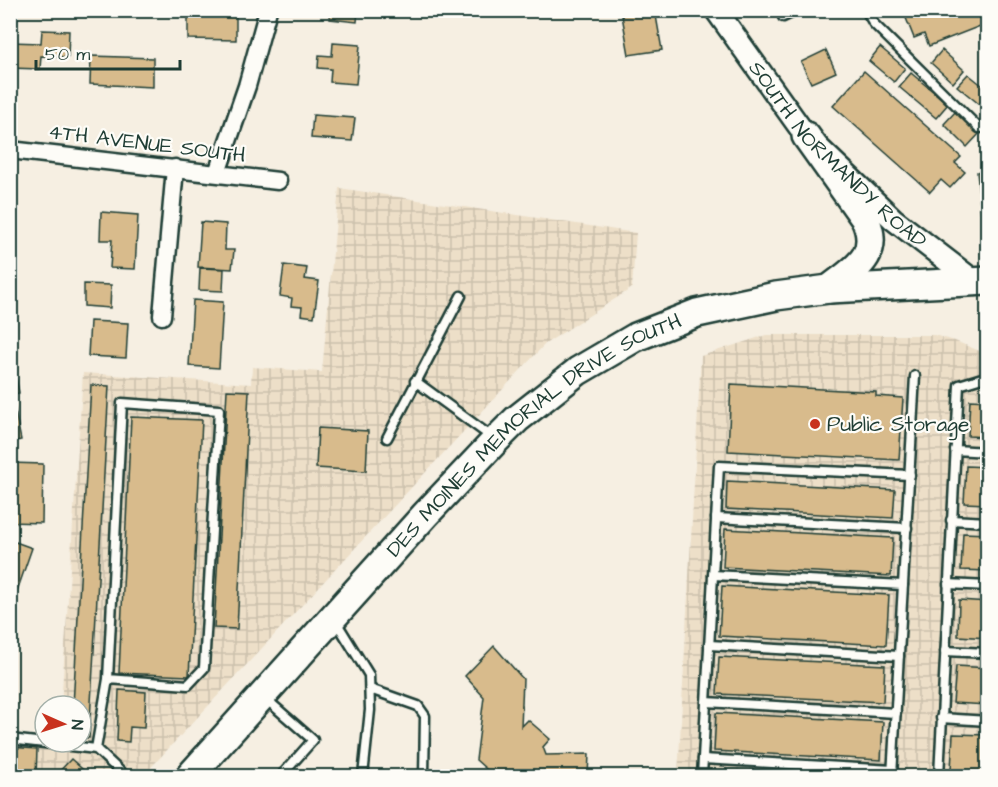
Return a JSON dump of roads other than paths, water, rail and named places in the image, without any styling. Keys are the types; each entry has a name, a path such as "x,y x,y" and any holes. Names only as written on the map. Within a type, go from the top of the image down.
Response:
{"main road":[{"path":"806,136 865,219 870,230 870,249 864,261 829,289"},
{"name":"DES MOINES MEMORIAL DRIVE SOUTH","path":"190,777 425,514 517,419 578,371 636,337 697,313 776,296 829,289 981,282"}],"street":[{"path":"217,173 247,86 268,10"},
{"name":"SOUTH NORMANDY ROAD","path":"716,10 806,136 893,219 981,282"},
{"name":"4TH AVENUE SOUTH","path":"10,150 278,181"},
{"path":"162,316 175,168"}],"lane":[{"path":"783,17 798,10"},
{"path":"866,10 874,24 979,128 987,127"},
{"path":"387,438 461,296"},
{"path":"703,759 892,773 915,376"},
{"path":"939,777 958,385 982,378 987,379"},
{"path":"415,381 496,440"},
{"path":"96,749 108,679 122,403 219,410 204,668 188,685 108,679"},
{"path":"955,450 987,452"},
{"path":"702,777 719,466 910,476"},
{"path":"716,518 907,528"},
{"path":"951,520 987,522"},
{"path":"713,575 903,585"},
{"path":"948,584 987,586"},
{"path":"333,617 369,675 370,710 363,777"},
{"path":"710,645 899,656"},
{"path":"945,651 987,653"},
{"path":"370,689 418,706 425,716 424,777"},
{"path":"263,695 313,740 281,777"},
{"path":"706,702 896,713"},
{"path":"941,718 987,721"},
{"path":"10,739 96,749 125,777"}],"place":[{"name":"Public Storage","path":"815,424"}]}
